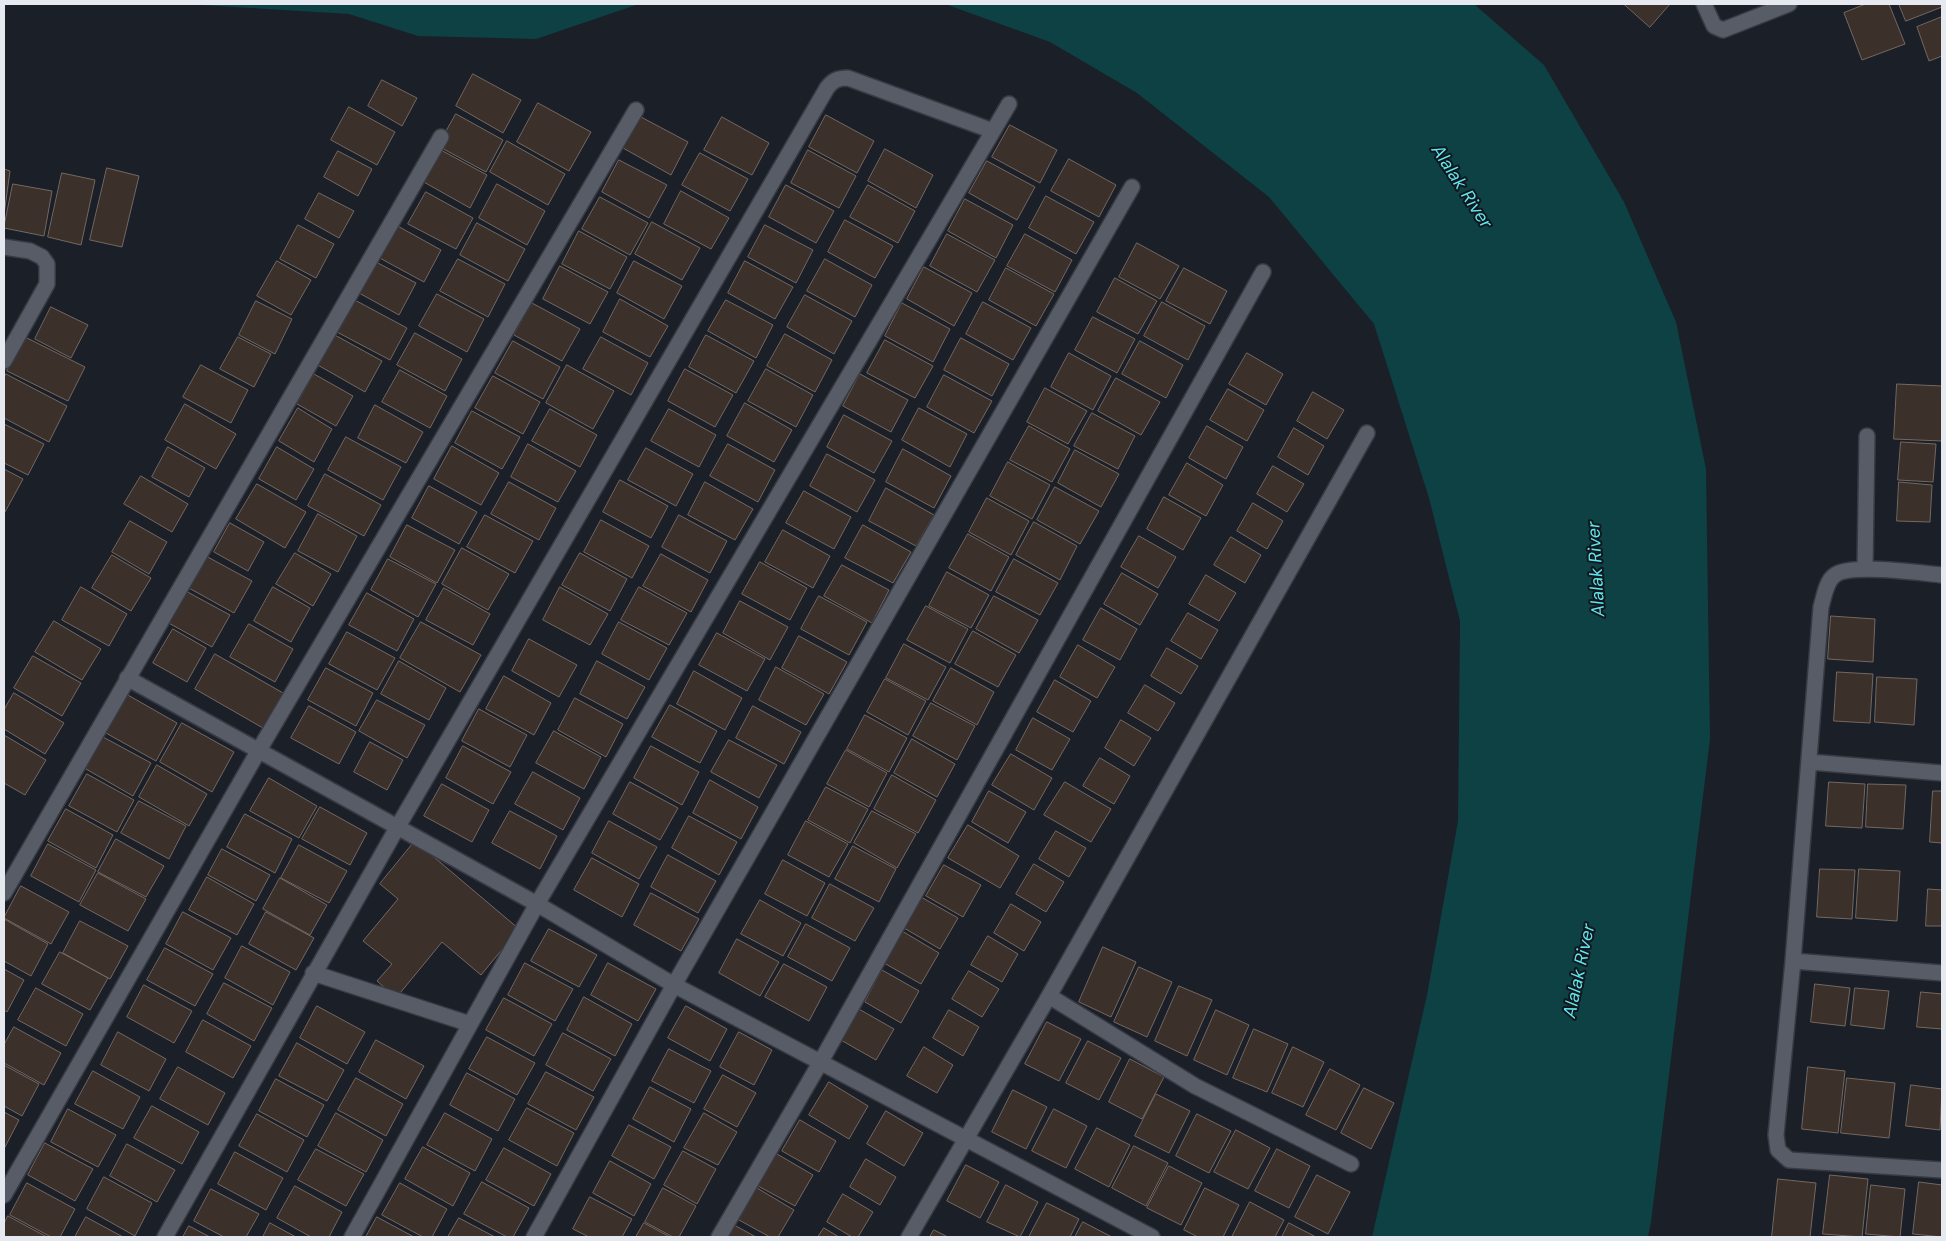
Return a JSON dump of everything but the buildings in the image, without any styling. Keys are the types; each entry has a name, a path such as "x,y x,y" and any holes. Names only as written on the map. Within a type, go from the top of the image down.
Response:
{"street":[{"path":"1704,4 1714,26 1723,30 1789,4"},
{"path":"165,1237 313,973 833,81 848,78 993,131"},
{"path":"352,1237 537,904 1009,104"},
{"path":"4,1195 259,750 636,110"},
{"path":"4,893 441,137"},
{"path":"534,1237 674,985 1132,187"},
{"path":"4,248 30,251 42,257 48,264 47,284 4,361"},
{"path":"719,1237 820,1064 1264,272"},
{"path":"910,1237 1049,996 1367,432"},
{"path":"1865,569 1866,436"},
{"path":"1942,574 1865,569 1836,574 1830,580 1821,607 1810,762 1776,1135 1778,1150 1789,1160 1942,1170"},
{"path":"127,678 537,904 674,985 820,1064 1152,1237"},
{"path":"1810,762 1942,773"},
{"path":"1793,961 1942,973"},
{"path":"313,973 470,1024"},
{"path":"1049,996 1195,1086 1351,1164"}],"water":[{"path":"185,4 639,4 536,39 418,36 349,14"},
{"name":"Alalak River","path":"945,4 1474,4 1544,65 1624,202 1676,322 1706,469 1710,739 1648,1237 1372,1237 1427,995 1458,821 1460,621 1429,498 1374,324 1269,197 1137,93 1050,42"}]}
